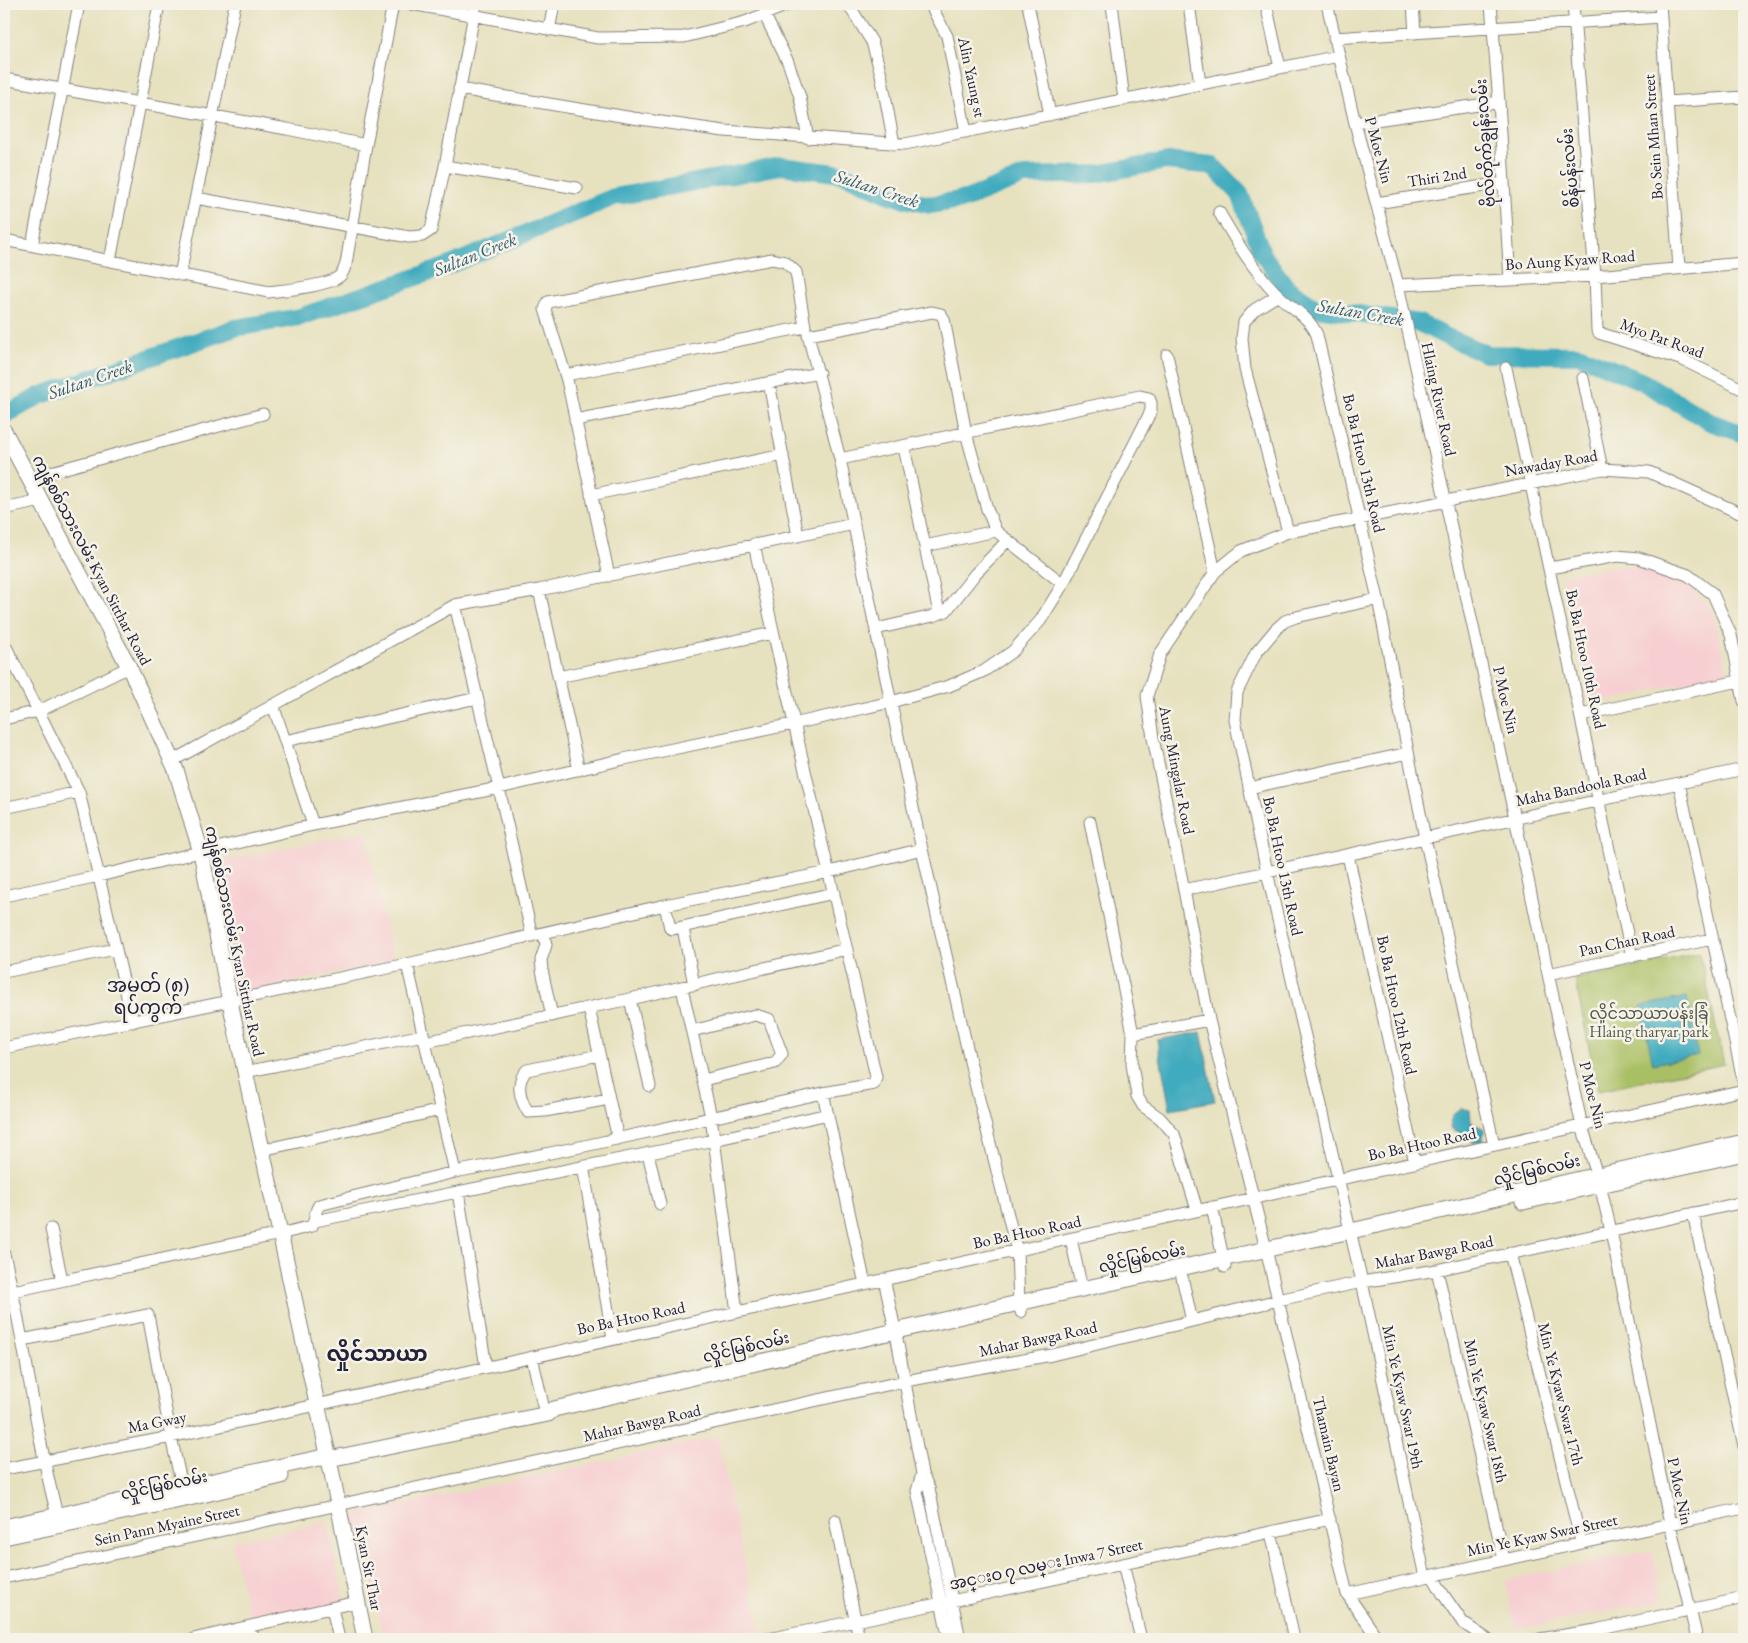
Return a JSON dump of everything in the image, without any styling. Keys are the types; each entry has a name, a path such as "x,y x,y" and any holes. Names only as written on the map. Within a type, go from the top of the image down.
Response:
{"main road":[{"name":"ကျန်စစ်သားလမ်း Kyan Sitthar Road","path":"4,432 129,667 172,761 201,852 230,1002 329,1459"},
{"name":"လှိုင်မြစ်လမ်း","path":"1598,1180 1744,1142"},
{"name":"လှိုင်မြစ်လမ်း","path":"1020,1308 1082,1289 1267,1254 1351,1231 1598,1180 1744,1153"},
{"name":"လှိုင်မြစ်လမ်း","path":"4,1537 58,1521 183,1493 319,1458 329,1459 547,1414 555,1416 896,1335 1020,1308 1182,1277 1224,1263"},
{"name":"Kyan Sit Thar","path":"329,1459 365,1639"},
{"name":"လှိုင်မြစ်လမ်း","path":"4,1527 58,1521"}],"street":[{"path":"32,245 79,4"},
{"path":"110,261 159,4"},
{"path":"180,275 235,4"},
{"path":"4,240 269,292 302,288 330,281 341,275 346,264 351,227 393,4"},
{"path":"411,4 598,38 684,37 745,22 790,4"},
{"path":"196,198 409,237 422,236 431,230 476,4"},
{"path":"549,30 554,4"},
{"path":"848,4 872,42 881,74 894,144"},
{"name":"Alin Yaung st","path":"930,4 947,36 966,132"},
{"path":"1028,4 1050,115"},
{"path":"1112,4 1124,100"},
{"path":"1189,4 1200,84"},
{"path":"1266,4 1280,68"},
{"name":"P Moe Nin","path":"1327,4 1355,123 1402,305"},
{"path":"1413,4 1416,33"},
{"name":"ဗိုလ်တိုက်ချွန်းလမ်း","path":"1491,4 1510,280"},
{"name":"စိန်ပန်းလမ်း","path":"1573,4 1595,276 1597,330"},
{"name":"Bo Sein Mhan Street","path":"1660,4 1678,268"},
{"path":"764,14 788,62 800,97 808,138"},
{"path":"1334,38 1660,17"},
{"path":"459,89 706,128 808,138 905,144 1339,56"},
{"path":"4,79 366,145"},
{"path":"1667,102 1744,97"},
{"path":"1355,123 1499,102"},
{"path":"445,166 577,188"},
{"name":"Thiri 2nd","path":"1376,203 1503,183"},
{"path":"1218,212 1250,264 1278,295 1254,310 1244,322 1242,338 1245,370 1288,532"},
{"path":"609,576 566,375 545,309 548,302 772,259 785,262 796,272 807,331 840,459 922,850 975,1083 1017,1251 1020,1308"},
{"name":"Bo Aung Kyaw Road","path":"1398,285 1595,276 1744,263"},
{"name":"Bo Ba Htoo 13th Road","path":"1278,295 1300,312 1311,324 1317,335 1338,419 1378,599 1425,838 1494,1145"},
{"name":"Hlaing River Road","path":"1402,305 1445,501"},
{"path":"566,375 807,331 932,312 941,314 944,320 966,433 987,509 996,531 1063,584"},
{"name":"Myo Pat Road","path":"1597,330 1599,333 1683,360 1744,390"},
{"path":"1167,355 1215,572"},
{"name":"Bo Ba Htoo 10th Road","path":"1506,368 1532,482 1632,956"},
{"path":"575,420 819,373"},
{"path":"1583,378 1602,469"},
{"path":"769,383 798,536"},
{"path":"4,896 99,876 313,825 499,788 891,702 949,686 984,672 1013,650 1040,621 1063,584 1151,410 1151,403 1149,398 1140,396 840,459"},
{"path":"29,478 263,414"},
{"path":"904,447 939,613"},
{"path":"591,495 783,455"},
{"name":"Nawaday Road","path":"1445,501 1602,469 1649,472 1744,516"},
{"path":"4,509 41,501"},
{"name":"P Moe Nin","path":"1445,501 1582,1126 1611,1231 1670,1524 1697,1639"},
{"name":"Aung Mingalar Road","path":"1267,1254 1209,1020 1153,738 1147,696 1160,654 1215,572 1241,551 1288,532 1445,501"},
{"path":"172,761 455,605 609,576 854,524"},
{"path":"924,546 996,531"},
{"path":"876,629 946,611 976,574 1008,540"},
{"path":"8,1292 312,1226 315,1221 315,1212 319,1205 455,1172 618,1139 823,1093 874,1084 876,1077 793,724 754,544"},
{"path":"1550,568 1617,556 1640,558 1688,575 1713,594 1731,635 1744,700"},
{"path":"539,590 579,770"},
{"name":"Bo Ba Htoo 13th Road","path":"1351,1231 1267,872 1235,720 1237,692 1256,654 1276,629 1291,619 1378,599"},
{"path":"455,605 532,936"},
{"path":"558,677 773,633"},
{"path":"4,643 79,792 133,1022"},
{"path":"4,719 39,712 129,667"},
{"path":"1581,715 1739,681"},
{"path":"285,741 477,698"},
{"path":"274,705 313,825"},
{"path":"1249,788 1408,753"},
{"name":"Maha Bandoola Road","path":"1184,890 1744,769"},
{"path":"1678,783 1744,1084"},
{"path":"4,808 79,792"},
{"path":"1090,822 1133,1034 1132,1064 1137,1096 1142,1106 1160,1118 1174,1134 1198,1210"},
{"path":"4,1048 407,964 665,905 829,872 922,850"},
{"name":"Bo Ba Htoo 12th Road","path":"1348,855 1415,1162"},
{"path":"665,905 670,928 673,929 834,893"},
{"path":"683,928 694,985"},
{"path":"544,933 546,945 541,960 552,1016"},
{"name":"Pan Chan Road","path":"1548,974 1712,939"},
{"path":"4,972 115,949"},
{"path":"245,1072 552,1016 847,949"},
{"path":"407,964 455,1172"},
{"path":"682,988 711,1117 736,1312"},
{"path":"630,999 650,1086"},
{"path":"589,1008 618,1139"},
{"path":"692,1031 756,1015 770,1019 782,1054 775,1063 703,1080"},
{"path":"1133,1034 1209,1020"},
{"path":"599,1055 527,1070 521,1076 519,1086 528,1112 545,1111 609,1099"},
{"name":"Bo Ba Htoo Road","path":"316,1404 1744,1090"},
{"path":"823,1093 865,1284"},
{"path":"262,1150 441,1110"},
{"path":"315,1221 714,1140 828,1114"},
{"path":"648,1153 660,1204"},
{"path":"583,1166 613,1339"},
{"path":"458,1192 486,1367"},
{"name":"Mahar Bawga Road","path":"338,1504 905,1381 1052,1355 1278,1300 1362,1282 1437,1270 1744,1202"},
{"path":"1212,1207 1224,1263"},
{"path":"1693,1213 1744,1446"},
{"path":"51,1229 62,1280"},
{"name":"Min Ye Kyaw Swar 19th","path":"1351,1231 1428,1576 1463,1623 1487,1639"},
{"path":"1071,1239 1082,1289"},
{"name":"Min Ye Kyaw Swar 17th","path":"1510,1253 1581,1542"},
{"path":"4,1254 8,1292 22,1340 58,1521"},
{"name":"Thamain Bayan","path":"1267,1254 1347,1594 1378,1639"},
{"name":"Min Ye Kyaw Swar 18th","path":"1437,1270 1504,1560"},
{"path":"1182,1277 1192,1321"},
{"path":"884,1279 922,1474 918,1491 947,1602 960,1639"},
{"path":"22,1340 148,1315 183,1493"},
{"path":"532,1357 547,1414"},
{"name":"Ma Gway","path":"4,1469 171,1437 316,1404"},
{"name":"Sein Pann Myaine Street","path":"4,1578 338,1504"},
{"name":"Min Ye Kyaw Swar Street","path":"1347,1594 1744,1508"},
{"name":"အင္းဝ ၇ လမ္း Inwa 7 Street","path":"768,1639 1330,1519"},
{"path":"835,1520 859,1639"},
{"path":"1271,1532 1294,1639"},
{"path":"1123,1564 1141,1639"},
{"path":"1540,1639 1596,1630 1744,1598"},
{"path":"193,1639 357,1602"},
{"path":"947,1602 949,1639"},
{"path":"332,1608 339,1639"},
{"path":"251,1626 253,1639"}],"shaded area":[{"path":"1613,566 1637,567 1684,583 1703,600 1714,616 1728,673 1591,705 1563,575"},
{"path":"365,832 394,960 241,993 211,863"},
{"path":"717,1437 761,1634 737,1639 384,1639 354,1515"},
{"path":"327,1522 345,1605 251,1626 232,1542"},
{"path":"1652,1550 1662,1600 1515,1630 1505,1580"}],"green space":[{"name":"လှိုင်သာယာပန်းခြံ Hlaing tharyar park","path":"1700,953 1724,1064 1598,1091 1575,979"}],"water":[{"path":"1687,997 1698,1055 1653,1064 1641,1006"},
{"path":"1201,1032 1215,1101 1170,1109 1157,1040"},
{"path":"1461,1108 1470,1110 1471,1122 1484,1129 1483,1141 1473,1143 1463,1133 1452,1129 1452,1117"}],"waterway":[{"name":"Sultan Creek","path":"4,416 39,396 235,328 300,317 445,267 614,197 781,166 843,174 892,196 930,205 966,199 1024,176 1097,174 1167,161 1213,166 1240,194 1263,255 1287,288 1317,308 1419,323 1486,354 1579,355 1643,382 1710,422 1744,434"}],"district":[{"name":"အမှတ် (၈) ရပ်ကွက်","path":"148,996"},
{"name":"လှိုင်သာယာ","path":"377,1353"}]}
